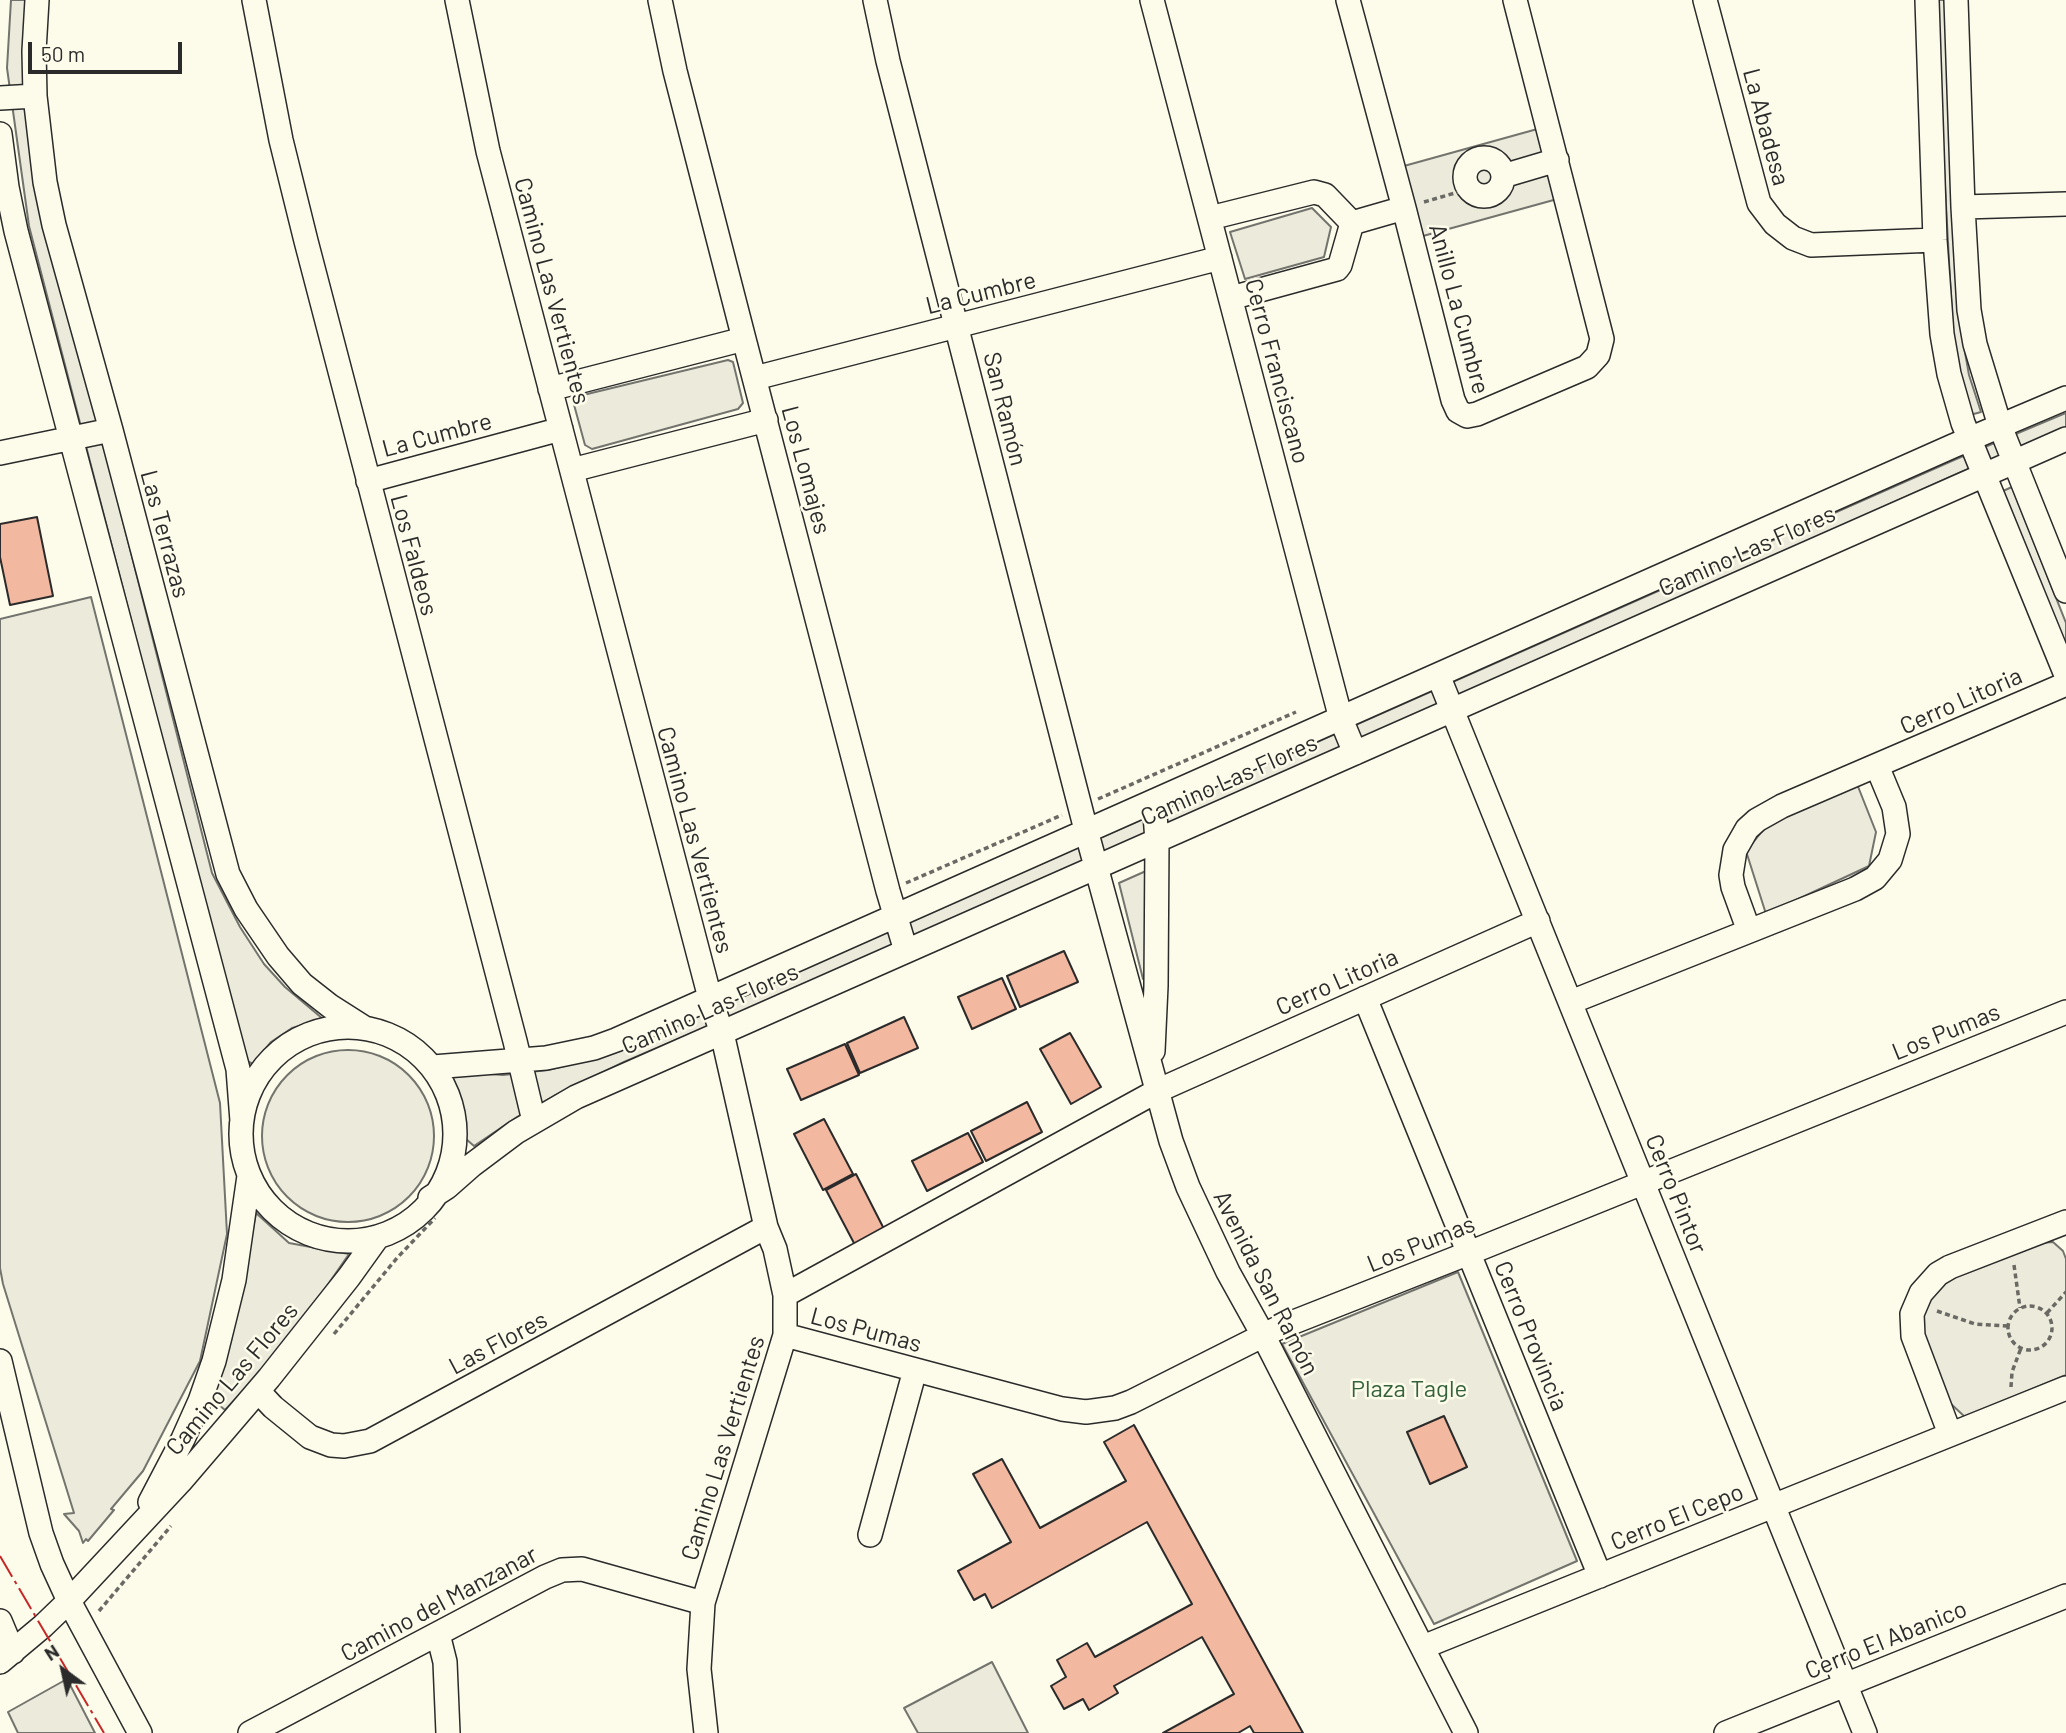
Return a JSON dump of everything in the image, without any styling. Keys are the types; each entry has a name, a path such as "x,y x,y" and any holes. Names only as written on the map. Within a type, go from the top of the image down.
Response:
{"street":[{"name":"Las Terrazas","path":"37,0 35,96 43,172 54,225 228,874 246,909 278,956 302,984 363,1027"},
{"name":"Los Faldeos","path":"254,0 281,140 534,1121"},
{"name":"Camino Las Vertientes","path":"457,0 488,151 710,998 722,1033 766,1227 775,1249 785,1295 785,1335 703,1603 699,1669 706,1733"},
{"name":"Los Lomajes","path":"660,0 678,84 906,951"},
{"name":"San Ramón","path":"875,0 888,61 1086,830"},
{"name":"Cerro Franciscano","path":"1152,0 1341,719 1355,753"},
{"name":"Anillo La Cumbre","path":"1348,0 1453,400 1458,411 1472,416 1580,370 1594,361 1601,347 1602,331 1515,0"},
{"name":"La Abadesa","path":"1705,0 1759,203 1774,224 1793,238 1811,245 1935,240"},
{"path":"1927,0 1935,240 1945,354 1954,394 1970,439 2066,675"},
{"path":"1956,0 1969,310 1984,377 2000,426 2066,591"},
{"path":"0,97 35,96"},
{"path":"0,134 16,231 238,1069 243,1155 249,1177 272,1212 295,1230 321,1240 335,1242 377,1238 435,1205 456,1143 452,1103 433,1067 422,1055 395,1036 363,1027 326,1029 295,1041 281,1050 259,1074 245,1104 242,1121"},
{"path":"1469,189 1477,195 1489,196 1500,188 1503,176 1557,160"},
{"path":"1210,218 1314,192 1325,195 1352,223"},
{"path":"1963,207 2066,204"},
{"path":"1352,223 1404,208"},
{"path":"1231,298 1337,269 1352,223"},
{"name":"La Cumbre","path":"755,378 1220,258"},
{"path":"550,388 744,339"},
{"name":"Camino Las Flores","path":"433,1067 545,1058 594,1048 2066,398"},
{"path":"572,470 766,420"},
{"name":"La Cumbre","path":"368,481 561,429"},
{"path":"0,453 111,430"},
{"name":"Camino Las Flores","path":"435,1205 447,1187 499,1144 576,1097 2066,439"},
{"name":"Cerro Pintor","path":"1438,675 1865,1733"},
{"name":"Cerro Litoria","path":"1749,931 1733,887 1731,875 1735,850 1747,830 1769,812 2066,684"},
{"path":"153,745 190,735"},
{"path":"1571,1002 1866,884 1884,870 1898,834 1897,820 1877,766"},
{"path":"1154,801 1157,841 1154,1083"},
{"name":"Avenida San Ramón","path":"1086,830 1171,1141 1203,1220 1466,1733"},
{"name":"Cerro Litoria","path":"785,1295 1154,1083 1366,999 1538,921"},
{"name":"Cerro Provincia","path":"1366,999 1600,1576"},
{"name":"Los Pumas","path":"785,1335 1062,1409 1098,1412 1131,1402 1263,1335 2066,1012"},
{"name":"Camino Las Flores","path":"119,1548 164,1477 207,1381 234,1280 249,1177"},
{"path":"1950,1434 1913,1336 1912,1314 1915,1304 1928,1283 1938,1274 2065,1224"},
{"name":"Las Flores","path":"258,1391 310,1437 321,1442 344,1446 370,1441 766,1227"},
{"name":"Camino Las Flores","path":"7,1657 69,1601 180,1482 258,1391 377,1238"},
{"path":"0,1361 41,1533 52,1564 140,1733"},
{"path":"870,1535 915,1370"},
{"name":"Cerro El Cepo","path":"1423,1647 2066,1388"},
{"name":"Camino del Manzanar","path":"250,1733 562,1570 582,1569 703,1603"},
{"name":"Cerro El Abanico","path":"1726,1733 2066,1596"},
{"path":"0,1622 7,1657"},
{"path":"438,1634 445,1662 448,1733"}],"path":[{"path":"1404,208 1469,189"},
{"path":"326,1343 397,1258 435,1205"},
{"path":"2011,1244 2020,1308"},
{"path":"2047,1313 2066,1292"},
{"path":"1915,1304 1975,1324 2008,1326"},
{"path":"2034,1306 2047,1313 2053,1325 2050,1340 2038,1350 2021,1349 2011,1340 2008,1326 2014,1313 2020,1308 2034,1306"},
{"path":"2009,1410 2012,1372 2021,1349"},
{"path":"84,1629 179,1517"}],"green space":[{"path":"11,0 27,0 23,67 26,117 43,227 104,446 212,873 240,927 264,964 285,987 323,1019 292,1028 271,1042 253,1064 245,1060 29,226 7,68"},
{"path":"1935,0 1945,0 1963,341 1969,375 1981,412 1970,415 1953,335"},
{"path":"1541,128 1561,198 1423,236 1404,166"},
{"path":"1312,208 1331,227 1324,257 1245,279 1230,232"},
{"path":"728,360 733,362 743,403 738,409 592,449 585,445 573,401 579,396"},
{"path":"2066,413 2066,428 1959,473 1111,855 624,1062 554,1096 474,1146 466,1139 461,1103 446,1078 451,1071 503,1075 548,1070 595,1058"},
{"path":"2012,487 2066,623 2066,649 2003,491"},
{"path":"91,597 220,1103 227,1234 200,1361 143,1471 111,1509 114,1510 88,1541 86,1539 83,1543 79,1531 64,1514 74,1513 0,1268 0,619"},
{"path":"1857,784 1876,832 1869,866 1766,914 1746,851 1771,820"},
{"path":"1146,871 1146,979 1143,979 1119,883"},
{"path":"348,1050 381,1056 409,1075 428,1103 434,1136 428,1169 409,1197 381,1216 348,1222 315,1216 287,1197 268,1169 262,1136 268,1103 287,1075 315,1056"},
{"path":"256,1213 289,1243 349,1254 284,1348 225,1410 213,1400 231,1341"},
{"path":"2053,1242 2063,1251 2066,1259 2066,1375 1965,1417 1950,1403 1920,1324 1929,1296 1954,1276 2039,1243"},
{"name":"Plaza Tagle","path":"1458,1272 1577,1561 1434,1624 1282,1344"},
{"path":"992,1662 1028,1733 918,1733 904,1708"},
{"path":"67,1679 95,1733 18,1733 8,1712"}],"building":[{"path":"37,517 53,596 10,605 0,557 0,524"},
{"path":"1064,951 1078,982 1020,1007 1007,976"},
{"path":"1002,978 1016,1009 972,1029 958,997"},
{"path":"904,1017 918,1048 860,1073 847,1043"},
{"path":"1070,1033 1101,1087 1071,1104 1040,1049"},
{"path":"845,1044 859,1075 801,1100 787,1069"},
{"path":"1027,1102 1042,1132 986,1161 971,1131"},
{"path":"824,1119 853,1174 823,1190 794,1134"},
{"path":"968,1133 983,1162 927,1191 912,1161"},
{"path":"856,1174 884,1229 855,1245 826,1190"},
{"path":"1444,1416 1467,1467 1430,1484 1407,1432"},
{"path":"1134,1425 1303,1733 1254,1733 1250,1726 1238,1733 1163,1733 1234,1694 1202,1637 1114,1686 1118,1693 1089,1710 1083,1699 1064,1709 1051,1686 1066,1677 1057,1660 1087,1643 1095,1657 1192,1604 1147,1522 992,1608 985,1594 974,1600 958,1571 1011,1542 973,1474 1002,1459 1040,1528 1126,1481 1104,1442"}],"power":[{"path":"0,1556 104,1733"}]}
